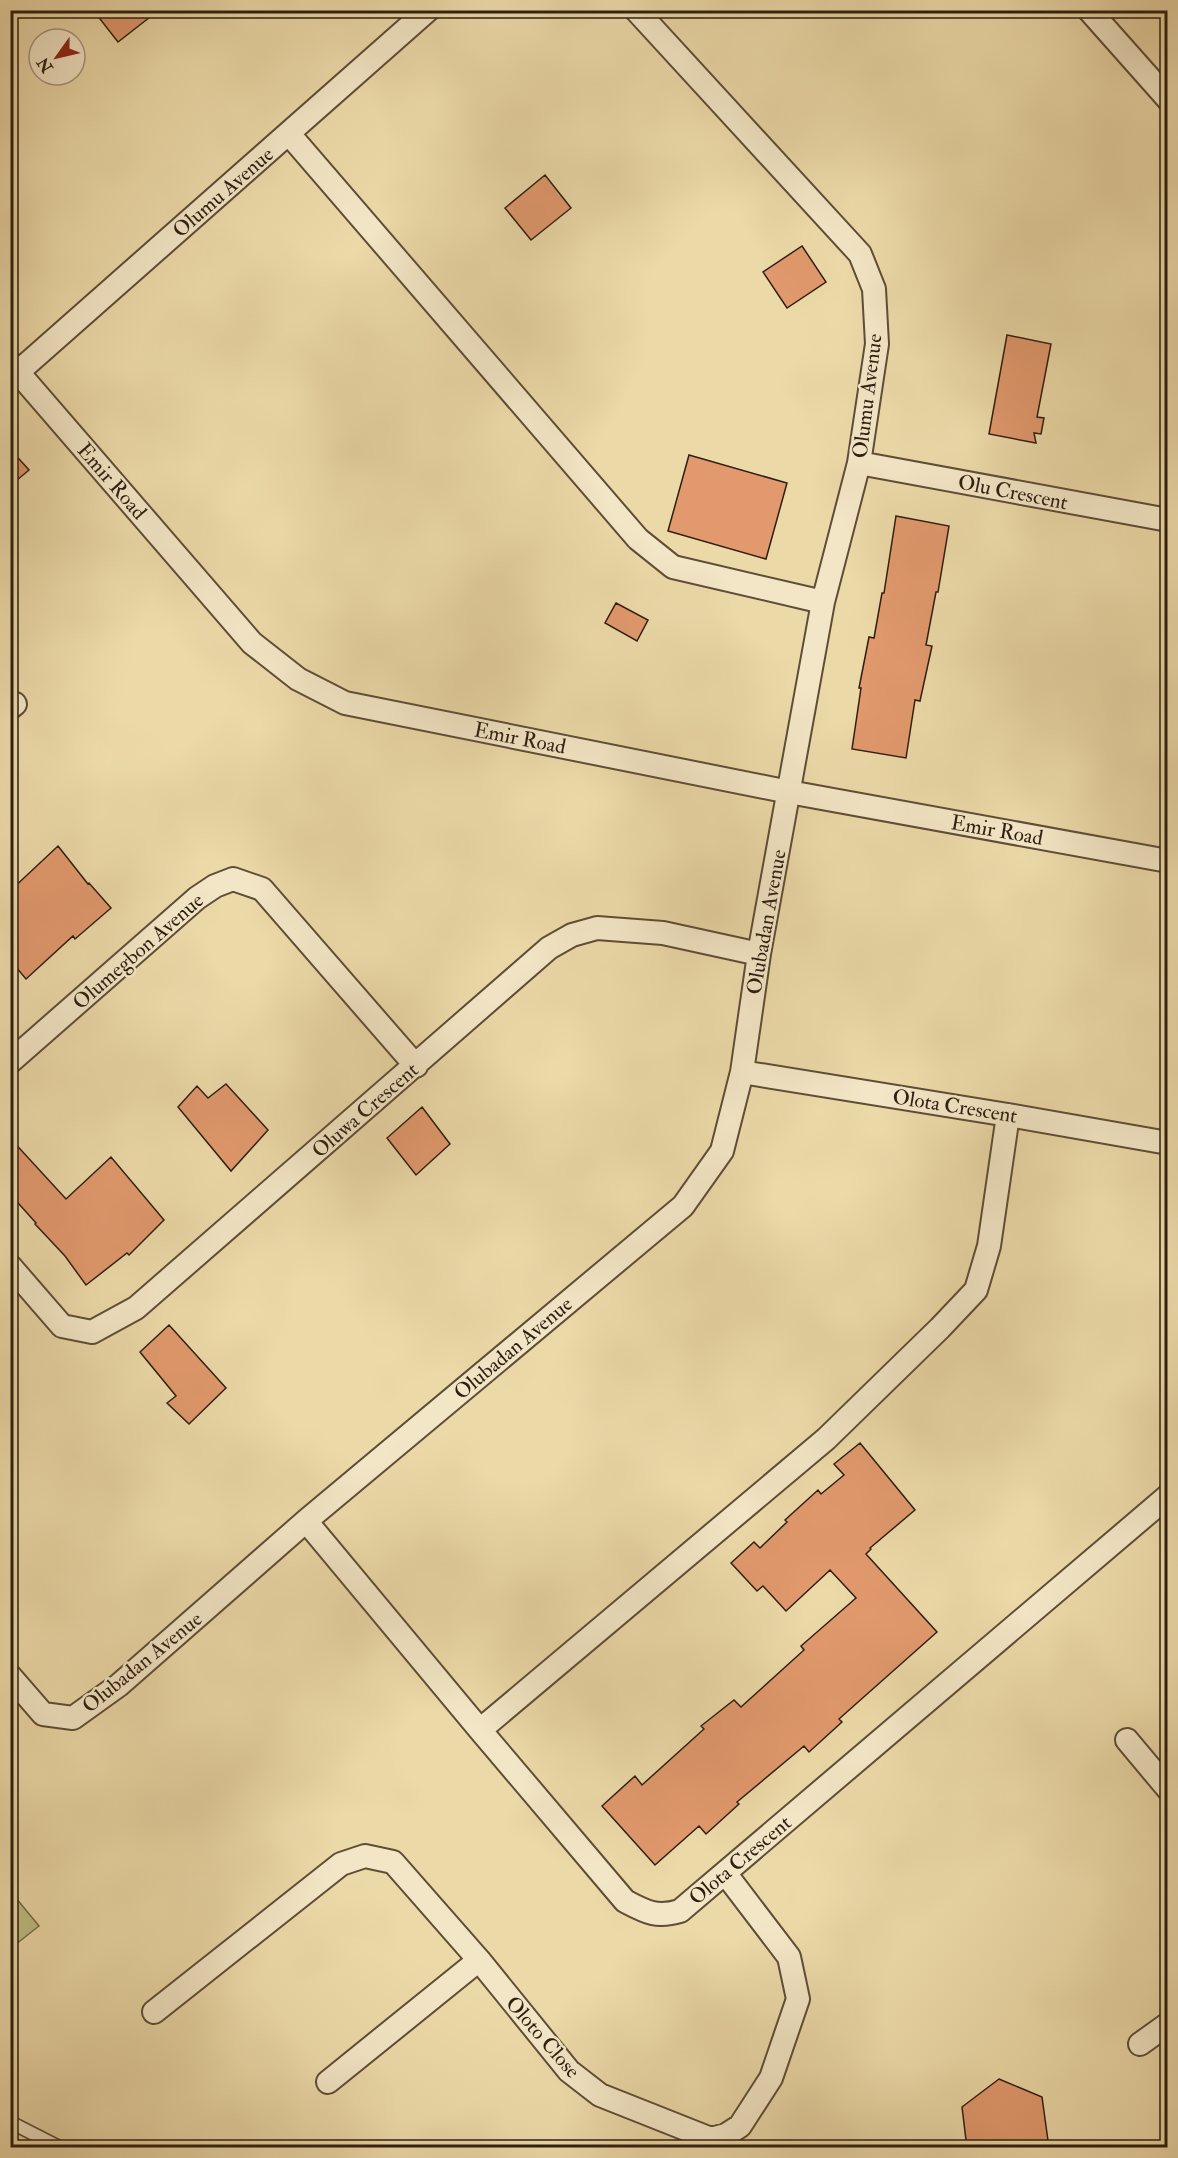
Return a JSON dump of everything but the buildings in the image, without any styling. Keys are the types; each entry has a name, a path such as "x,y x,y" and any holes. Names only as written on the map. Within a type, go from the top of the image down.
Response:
{"street":[{"name":"Olumu Avenue","path":"14,368 289,134 428,10"},
{"name":"Olumu Avenue","path":"636,10 861,254 874,289 877,344 859,463 823,602 789,792"},
{"path":"1089,10 1167,99"},
{"path":"289,134 638,539 673,567 823,602"},
{"name":"Emir Road","path":"14,368 252,643 298,679 345,703 789,792 1167,861"},
{"name":"Olu Crescent","path":"859,463 1167,520"},
{"name":"Olubadan Avenue","path":"10,1676 44,1714 72,1718 119,1686 306,1521 683,1206 722,1151 742,1072 759,954 789,792"},
{"name":"Olumegbon Avenue","path":"10,1062 197,898 233,879 262,890 416,1066"},
{"name":"Oluwa Crescent","path":"10,1266 62,1326 92,1332 136,1308 549,948 572,934 597,928 663,933 759,954"},
{"name":"Olota Crescent","path":"742,1072 1167,1143"},
{"path":"480,1730 834,1432 976,1290 989,1246 1008,1115"},
{"name":"Olota Crescent","path":"306,1521 625,1900 648,1913 666,1915 680,1911 1167,1496"},
{"path":"1127,1740 1167,1789"},
{"name":"Oloto Close","path":"154,2012 341,1864 365,1856 393,1862 479,1960 568,2071 600,2095 711,2139 726,2136 740,2126 771,2078 798,1999 789,1957 725,1873"},
{"path":"328,2082 479,1960"},
{"path":"1140,2044 1167,2024"}],"lane":[{"path":"10,2122 61,2148"}],"green space":[{"path":"11,1892 39,1926 10,1948"}]}
